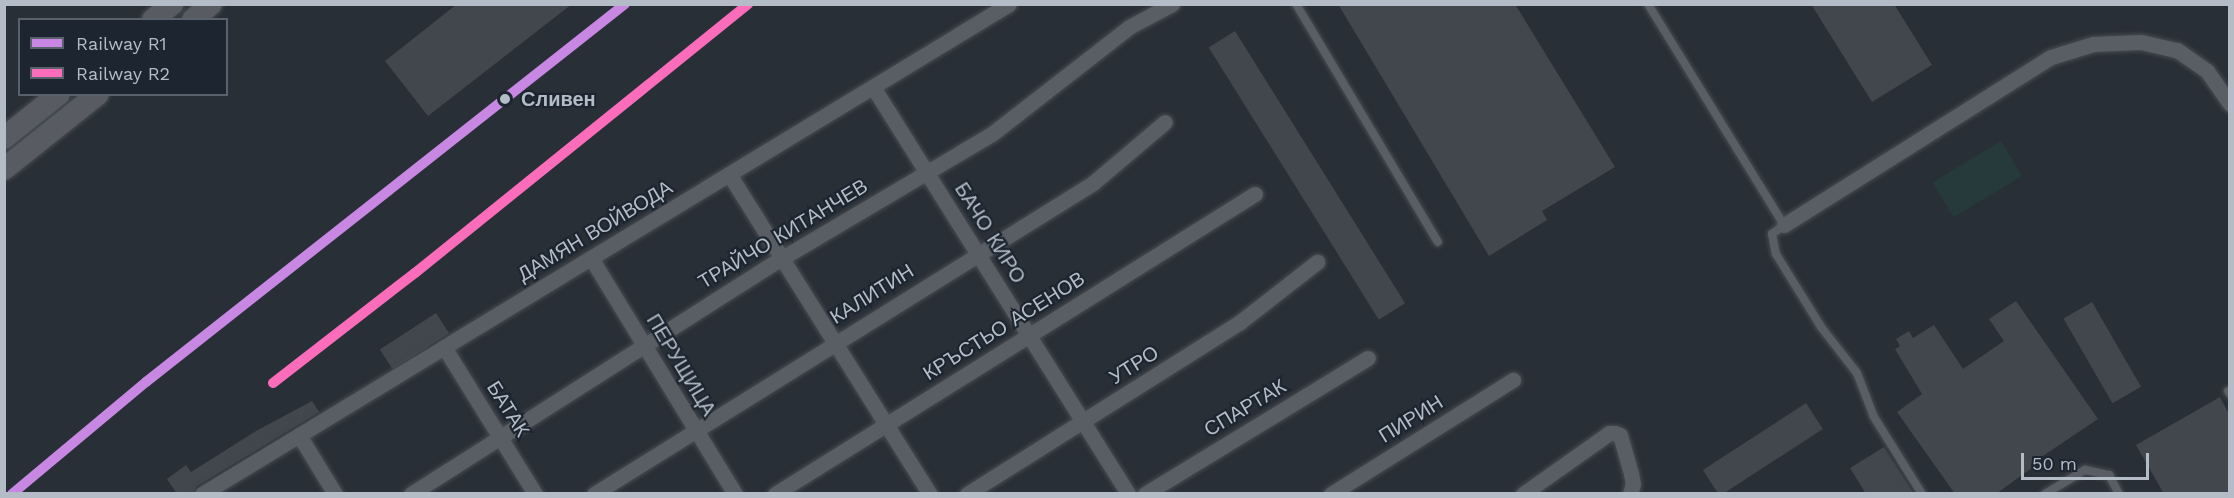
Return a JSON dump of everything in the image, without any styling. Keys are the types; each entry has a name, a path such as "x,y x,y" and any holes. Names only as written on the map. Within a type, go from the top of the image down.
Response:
{"main road":[{"path":"155,18 172,4"},
{"path":"195,18 211,4"},
{"path":"4,138 56,96"},
{"path":"4,169 95,96"}],"street":[{"name":"ДАМЯН ВОЙВОДА","path":"202,494 1009,4"},
{"name":"ТРАЙЧО КИТАНЧЕВ","path":"411,494 782,258 993,133 1130,27 1172,4"},
{"path":"1784,225 2051,57 2093,44 2141,42 2176,50 2207,71 2229,104"},
{"name":"БАЧО КИРО","path":"873,87 1128,494"},
{"name":"КАЛИТИН","path":"594,494 1092,183 1165,122"},
{"path":"729,174 930,494"},
{"name":"КРЪСТЬО АСЕНОВ","path":"775,494 1254,194"},
{"name":"ПЕРУЩИЦА","path":"591,258 735,494"},
{"name":"УТРО","path":"967,494 1240,322 1317,262"},
{"name":"БАТАК","path":"444,346 535,494"},
{"name":"СПАРТАК","path":"1145,494 1368,358"},
{"name":"ПИРИН","path":"1331,494 1513,381"},
{"path":"1523,494 1609,433 1620,435 1633,484 1630,494"},
{"path":"299,435 335,494"}],"lane":[{"path":"1296,4 1438,242"},
{"path":"1648,4 1784,225 1772,234 1776,254 1821,327 1857,373 1874,417 1922,494"},
{"path":"2045,494 2085,470 2109,475 2119,494"}],"shaded area":[{"path":"2001,141 2022,176 1954,217 1932,182"}],"building":[{"name":"Сливен","path":"457,4 572,4 428,116 385,61"},
{"path":"1338,4 1515,4 1615,167 1542,211 1547,220 1489,256"},
{"path":"1811,4 1894,4 1932,65 1872,102"},
{"path":"1235,31 1405,303 1379,320 1209,47"},
{"path":"2016,301 2098,419 2031,464 2033,467 1996,494 1955,494 1897,412 1922,394 1895,349 1900,346 1896,339 1909,331 1913,338 1934,325 1963,369 2004,341 1989,319"},
{"path":"2092,302 2141,387 2112,403 2063,318"},
{"path":"436,313 449,333 393,370 380,349"},
{"path":"2220,397 2229,414 2229,494 2164,494 2136,445"},
{"path":"312,401 319,412 197,486 192,494 177,494 167,479 186,465 191,472 256,431"},
{"path":"1806,403 1823,429 1723,494 1718,494 1703,470"},
{"path":"1884,447 1914,494 1866,494 1850,468"}],"rail line":[{"name":"R1","path":"12,494 146,382 625,4"},
{"name":"R2","path":"273,383 415,273 748,4"}],"place":[{"name":"Сливен","path":"505,99"}]}
